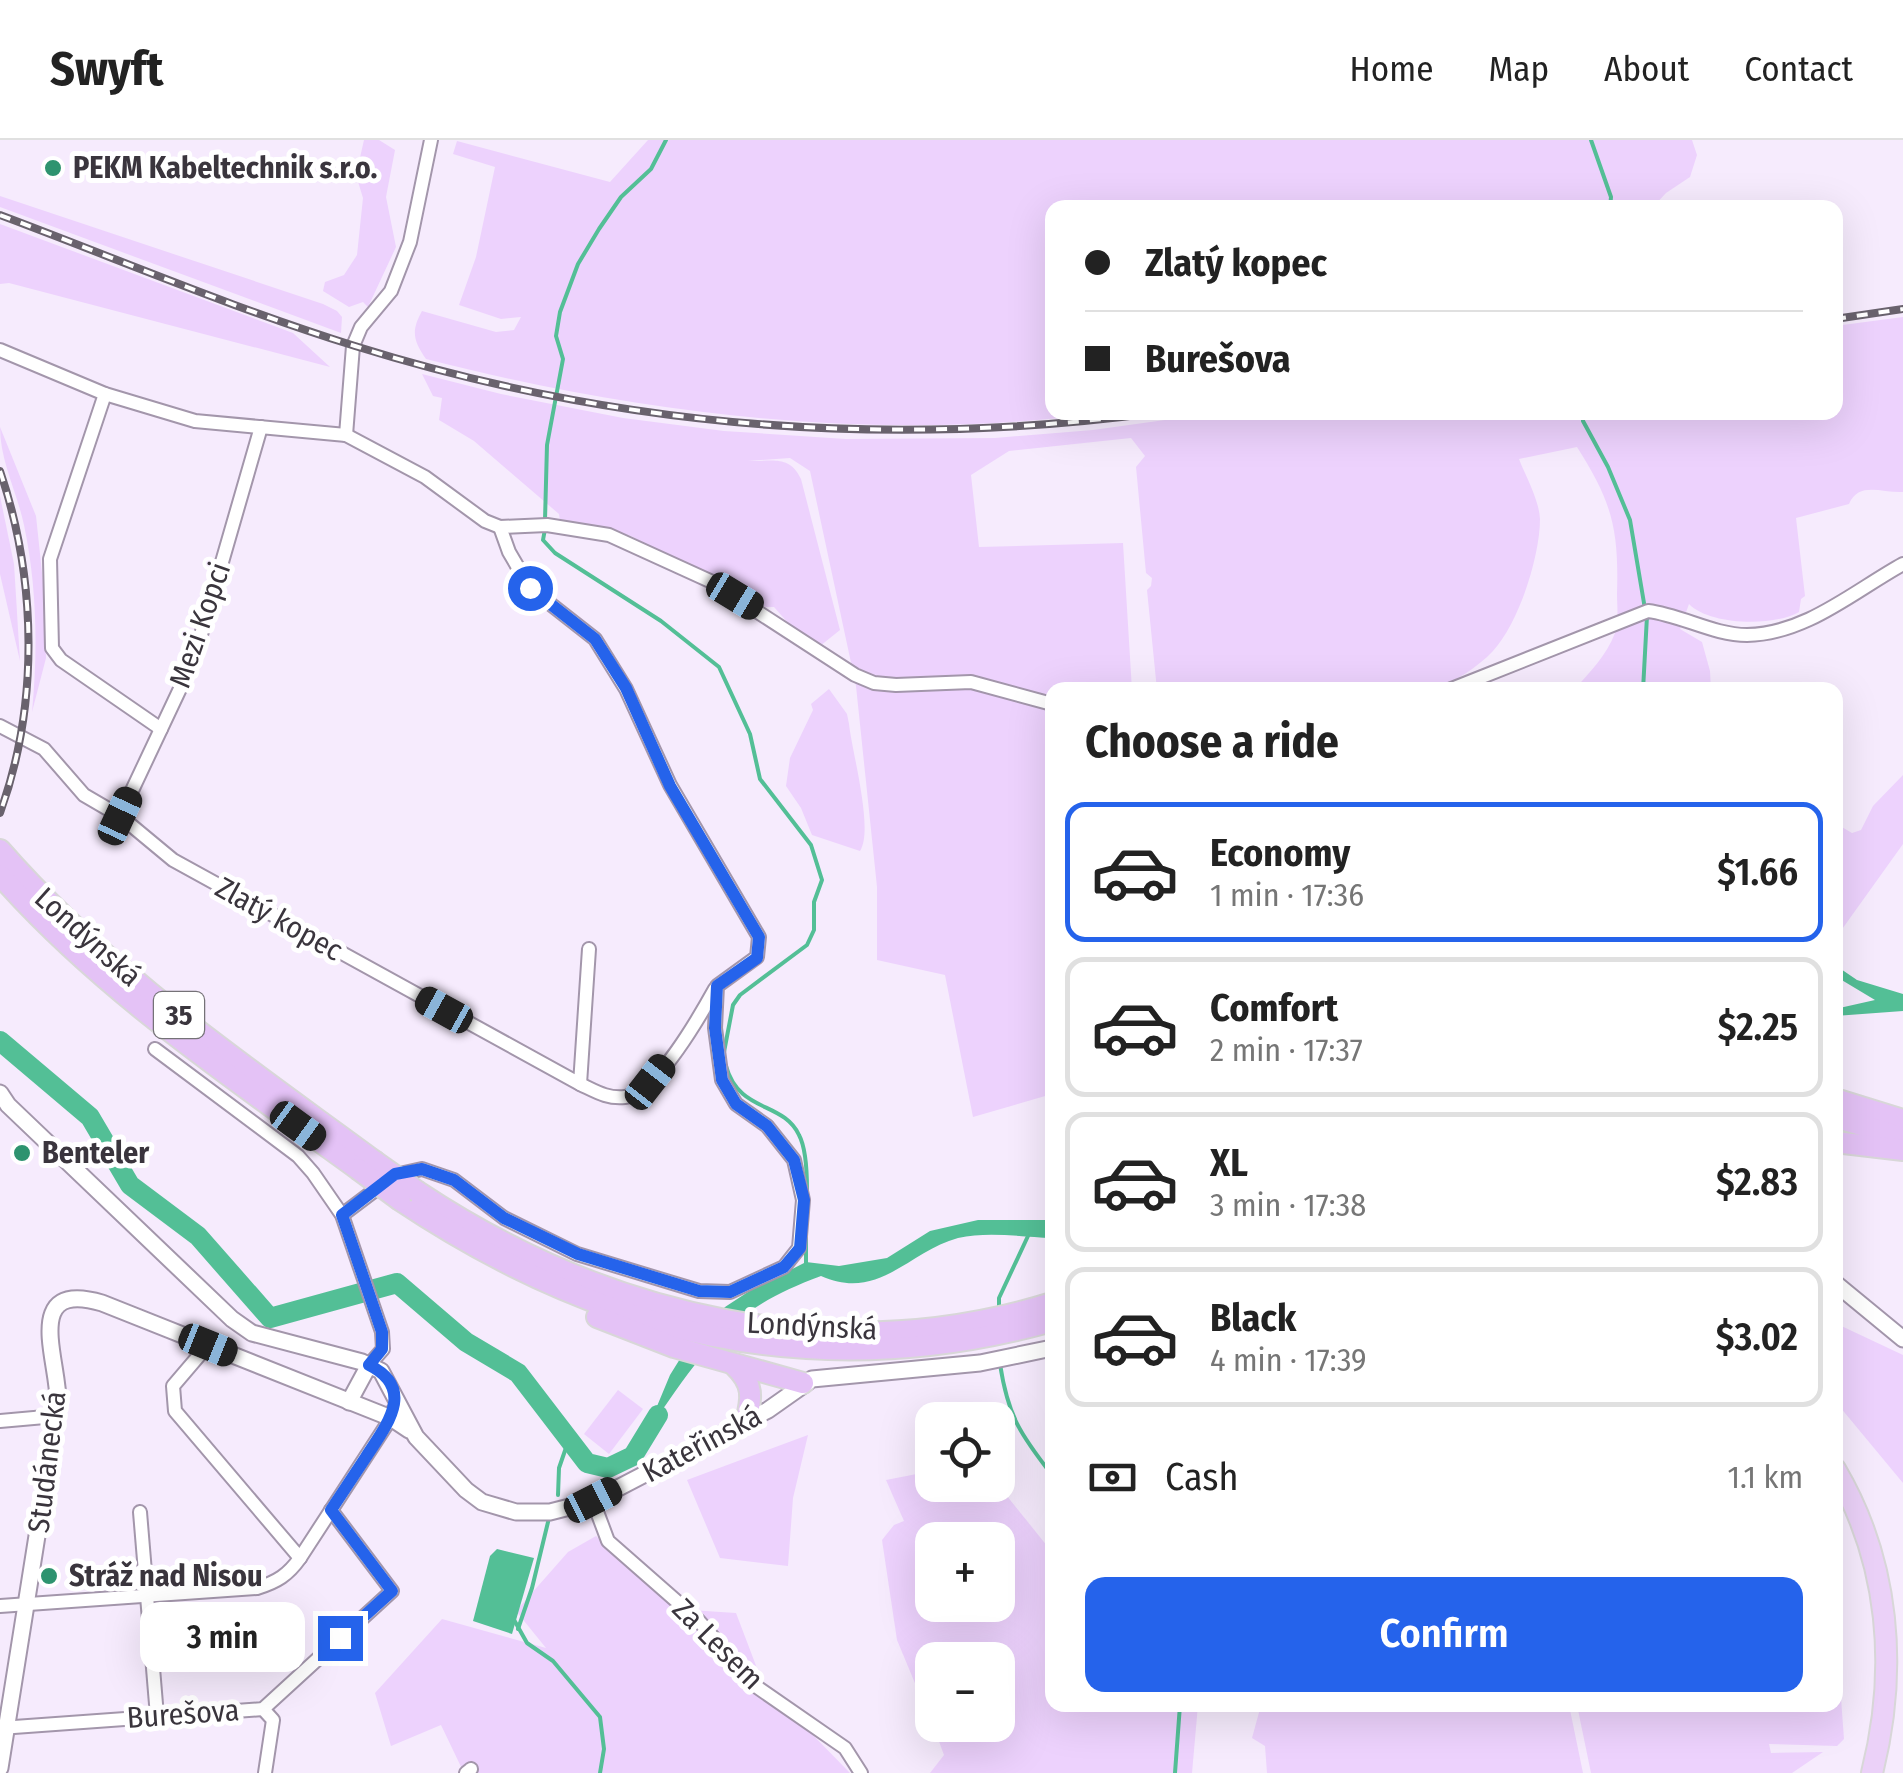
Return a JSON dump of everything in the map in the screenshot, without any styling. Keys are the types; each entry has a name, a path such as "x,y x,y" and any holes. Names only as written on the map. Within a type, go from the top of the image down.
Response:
{"highway":[{"name":"Londýnská","path":"0,850 56,912 122,970 367,1165"},
{"name":"Londýnská","path":"0,874 57,935 139,1006 578,1310 753,1344 843,1349 982,1337 1045,1323"},
{"path":"1843,1102 1903,1120"},
{"path":"1843,1120 1903,1138"},
{"path":"1843,1143 1903,1150"},
{"name":"Londýnská","path":"409,1196 571,1276 651,1304 689,1332 768,1327 848,1332 901,1330 980,1320 1045,1305"},
{"path":"689,1332 733,1365 750,1387 752,1400 746,1422"},
{"path":"733,1365 804,1383"}],"main road":[{"path":"1843,1486 1875,1565 1886,1624 1885,1708 1872,1773"}],"street":[{"path":"346,434 353,346 361,326 391,291 410,242 430,140"},
{"path":"0,350 105,394 195,421 346,434 425,477 485,521 500,527 547,525 609,536 710,581 855,675 874,683 971,682 1045,702"},
{"path":"105,394 50,558 52,648 61,660 161,729"},
{"name":"Mezi Kopci","path":"120,816 194,660 261,427"},
{"name":"Zlatý kopec","path":"0,726 44,750 84,795 120,816 174,860 580,1084 608,1098 630,1097 650,1082 694,1026 717,986 757,958 759,937 670,786 626,688 606,656 595,639 530,588 508,552 500,527"},
{"path":"1469,682 1648,612 1670,614 1745,635 1778,631 1814,618 1903,564"},
{"path":"580,1084 589,949"},
{"path":"342,1215 395,1174 422,1169 454,1180 504,1218 578,1254 699,1291 730,1292 784,1267 800,1248 804,1200 794,1160 767,1126 736,1104 722,1080 715,1028 717,986"},
{"path":"155,1049 298,1156 342,1215 377,1314 382,1349 349,1402"},
{"path":"0,1093 8,1105 232,1319 252,1333 369,1365"},
{"path":"1843,1289 1903,1339"},
{"name":"Studánecká","path":"0,1768 56,1416 58,1381 48,1324 54,1310 66,1301 83,1298 102,1304 391,1418 416,1436"},
{"path":"208,1345 173,1386 176,1411 300,1558"},
{"name":"Londýnská","path":"804,1383 819,1377 980,1363 1045,1349"},
{"name":"Kateřinská","path":"369,1365 381,1371 416,1436 466,1490 482,1502 516,1512 550,1512 593,1500 768,1410 804,1383"},
{"path":"0,1606 258,1588 276,1582 291,1571 391,1418 395,1398"},
{"path":"0,1421 56,1416"},
{"name":"Za Lesem","path":"593,1500 608,1541 698,1620 757,1688 845,1748 861,1773"},
{"name":"Burešova","path":"4,1728 263,1708 392,1591 331,1510"},
{"path":"140,1512 157,1716"},
{"path":"263,1708 273,1720 265,1773"}],"shaded area":[{"path":"364,140 379,140 395,150 386,197 396,247 368,307 363,302 349,307 323,291 325,282 344,275 357,255 363,198 356,175"},
{"path":"648,140 1692,140 1697,155 1690,177 1660,200 1045,200 1045,419 932,425 761,418 592,395 426,359 415,335 422,311 496,332 514,330 521,317 501,319 459,305 476,257 495,167 453,154 457,141 610,182"},
{"path":"0,196 323,304 342,317 341,333 0,207"},
{"path":"0,224 293,333 330,367 9,283 0,284"},
{"path":"1903,317 1903,492 1865,490 1849,504 1796,518 1805,596 1799,612 1774,620 1742,622 1711,616 1689,604 1680,629 1702,642 1711,682 1581,682 1615,633 1617,551 1606,501 1577,447 1519,459 1540,519 1526,588 1511,624 1493,651 1450,682 1156,682 1147,590 1152,578 1146,573 1136,467 1145,456 1131,438 1009,451 971,475 979,547 1123,543 1132,682 1045,682 1045,1096 973,1117 945,975 877,960 877,887 856,686 810,471 790,458 748,461 785,463 801,479 840,630 820,646 789,624 774,607 766,607 631,536 560,521 559,514 474,441 439,420 442,398 433,396 422,374 623,418 724,431 846,439 995,438 1165,420 1843,420 1843,325"},
{"path":"0,427 36,516 45,601 46,658 32,712 36,642 32,572"},
{"path":"0,496 14,564 20,661 0,574"},
{"path":"829,689 847,714 849,724 865,826 860,851 812,835 786,786 790,758 813,710 811,704"},
{"path":"1903,775 1903,844 1843,928 1843,828 1852,833 1861,830 1873,806"},
{"path":"1843,970 1857,980 1903,994 1903,1011 1843,1015 1843,1007 1875,1000 1843,981"},
{"path":"978,1220 1045,1220 1045,1238 958,1238 877,1279 860,1283 821,1276 760,1305 737,1321 700,1359 645,1435 670,1375 688,1346 725,1307 806,1262 839,1266 887,1258 930,1231"},
{"path":"1843,1327 1903,1355 1903,1483 1843,1411"},
{"path":"618,1390 643,1409 609,1454 584,1434"},
{"path":"808,1435 793,1498 788,1566 720,1558 687,1480"},
{"path":"915,1474 915,1502 1012,1502 1045,1543 1045,1712 1197,1712 1192,1773 930,1773 944,1755 939,1742 1015,1742 1015,1642 915,1642 915,1683 897,1640 882,1540 894,1525 904,1521 886,1480"},
{"path":"596,1536 675,1609 736,1613 763,1684 850,1773 464,1773 441,1725 391,1746 375,1693 442,1619 546,1648 516,1611 568,1552"},
{"path":"497,1549 534,1558 512,1634 473,1621 490,1556"},
{"path":"1259,1712 1570,1712 1583,1773 1267,1773 1265,1746 1252,1738"},
{"path":"1578,1712 1842,1712 1844,1739 1837,1746 1769,1744 1771,1753 1823,1752 1792,1773 1591,1773"}],"waterway":[{"path":"545,520 547,445 563,359 556,336 560,312 578,264 599,229 621,197 651,169 666,140"},
{"path":"1591,140 1611,200"},
{"path":"1583,420 1630,520 1645,609"},
{"path":"545,529 543,540 555,553 661,621 719,667 750,734 760,779 811,845 822,880 814,902 814,930 807,945 740,995 733,1005 724,1052"},
{"path":"1643,682 1647,616"},
{"path":"0,1041 90,1117 130,1185 198,1236 270,1318 397,1283 466,1342 518,1373 587,1463 608,1468 633,1456 658,1415"},
{"path":"726,1066 741,1092 792,1124 805,1154 807,1190"},
{"path":"806,1230 806,1265"},
{"path":"999,1310 999,1298 1028,1236"},
{"path":"1000,1364 1017,1424 1045,1466"},
{"path":"558,1495 559,1468 569,1439"},
{"path":"518,1629 549,1518"},
{"path":"513,1618 527,1643 553,1661 600,1717 604,1749 600,1773"},
{"path":"1175,1773 1179,1712"}],"railway":[{"path":"0,215 310,332 454,374 554,396 654,413 856,429 957,429 1087,420"},
{"path":"1843,318 1903,309"},
{"path":"0,471 21,555 28,642 22,729 0,813"}],"place":[{"name":"PEKM Kabeltechnik s.r.o.","path":"53,168"},
{"name":"Benteler","path":"22,1153"},
{"name":"Stráž nad Nisou","path":"49,1576"}],"route":[{"path":"340,1638 392,1591 331,1510 391,1418 395,1398 381,1371 369,1365 382,1349 382,1332 342,1215 395,1174 422,1169 454,1180 504,1218 578,1254 699,1291 730,1292 763,1278 784,1267 800,1248 804,1200 794,1160 767,1126 736,1104 722,1080 715,1028 717,986 757,958 759,937 670,786 626,688 595,639 530,588"}]}
